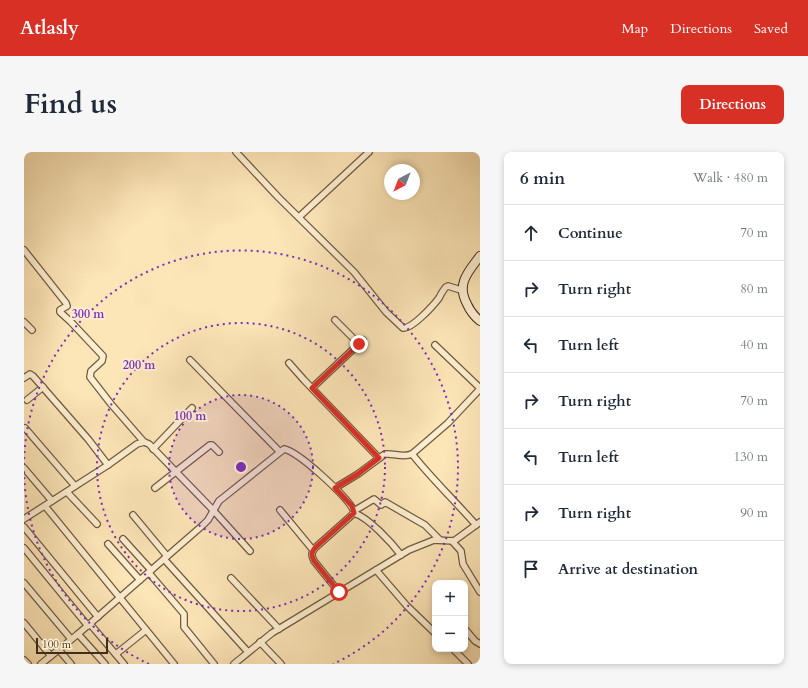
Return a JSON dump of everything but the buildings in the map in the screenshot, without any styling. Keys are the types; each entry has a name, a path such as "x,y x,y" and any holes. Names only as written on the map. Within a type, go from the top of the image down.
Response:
{"street":[{"path":"236,152 278,198 354,272 386,312 403,328 409,328 433,306 444,289 448,286 460,290 469,308 480,322"},
{"path":"299,217 369,152"},
{"path":"24,250 66,304 67,306 60,310 60,312 103,356 102,361 91,371 90,377 144,442 149,444 213,510 250,551"},
{"path":"460,290 465,277 480,256"},
{"path":"335,320 359,344"},
{"path":"24,322 32,330"},
{"path":"312,388 363,340"},
{"path":"335,488 358,474 385,454 405,456 412,454 448,423 480,388 435,345"},
{"path":"190,360 280,452"},
{"path":"289,363 379,458"},
{"path":"24,378 28,375 32,375 88,439 108,465"},
{"path":"27,400 43,387"},
{"path":"153,449 192,408"},
{"path":"25,428 76,486"},
{"path":"25,517 67,492 137,444 144,442"},
{"path":"155,488 210,445 212,445 219,452"},
{"path":"41,664 89,625 203,525 208,520 219,502 280,452 286,450 293,453 335,488 352,506 354,512 367,521 392,544 401,555"},
{"path":"234,664 260,642 279,629 401,555 425,543 440,540 452,542 458,540 478,524 428,475 412,454"},
{"path":"24,468 52,501"},
{"path":"67,492 97,524"},
{"path":"312,550 354,512 374,499 381,505 385,502 425,525 440,540"},
{"path":"45,506 174,664"},
{"path":"280,510 312,550 314,561 339,592"},
{"path":"133,515 166,557 248,652"},
{"path":"24,527 98,617"},
{"path":"123,539 184,614 184,627 214,664"},
{"path":"452,542 461,551 463,564 480,592"},
{"path":"108,544 140,580"},
{"path":"24,548 124,664"},
{"path":"376,570 407,606 432,629"},
{"path":"231,578 279,629"},
{"path":"24,583 71,639"},
{"path":"24,623 51,656"},
{"path":"116,654 146,630"},
{"path":"468,633 475,641 480,644"},
{"path":"78,634 105,664"},
{"path":"260,642 281,664"},
{"path":"59,650 71,664"},
{"path":"455,652 468,664"},
{"path":"24,660 28,664"}],"route":[{"path":"339,592 314,561 312,550 354,513 352,506 335,488 358,474 379,458 312,388 359,344"}]}
